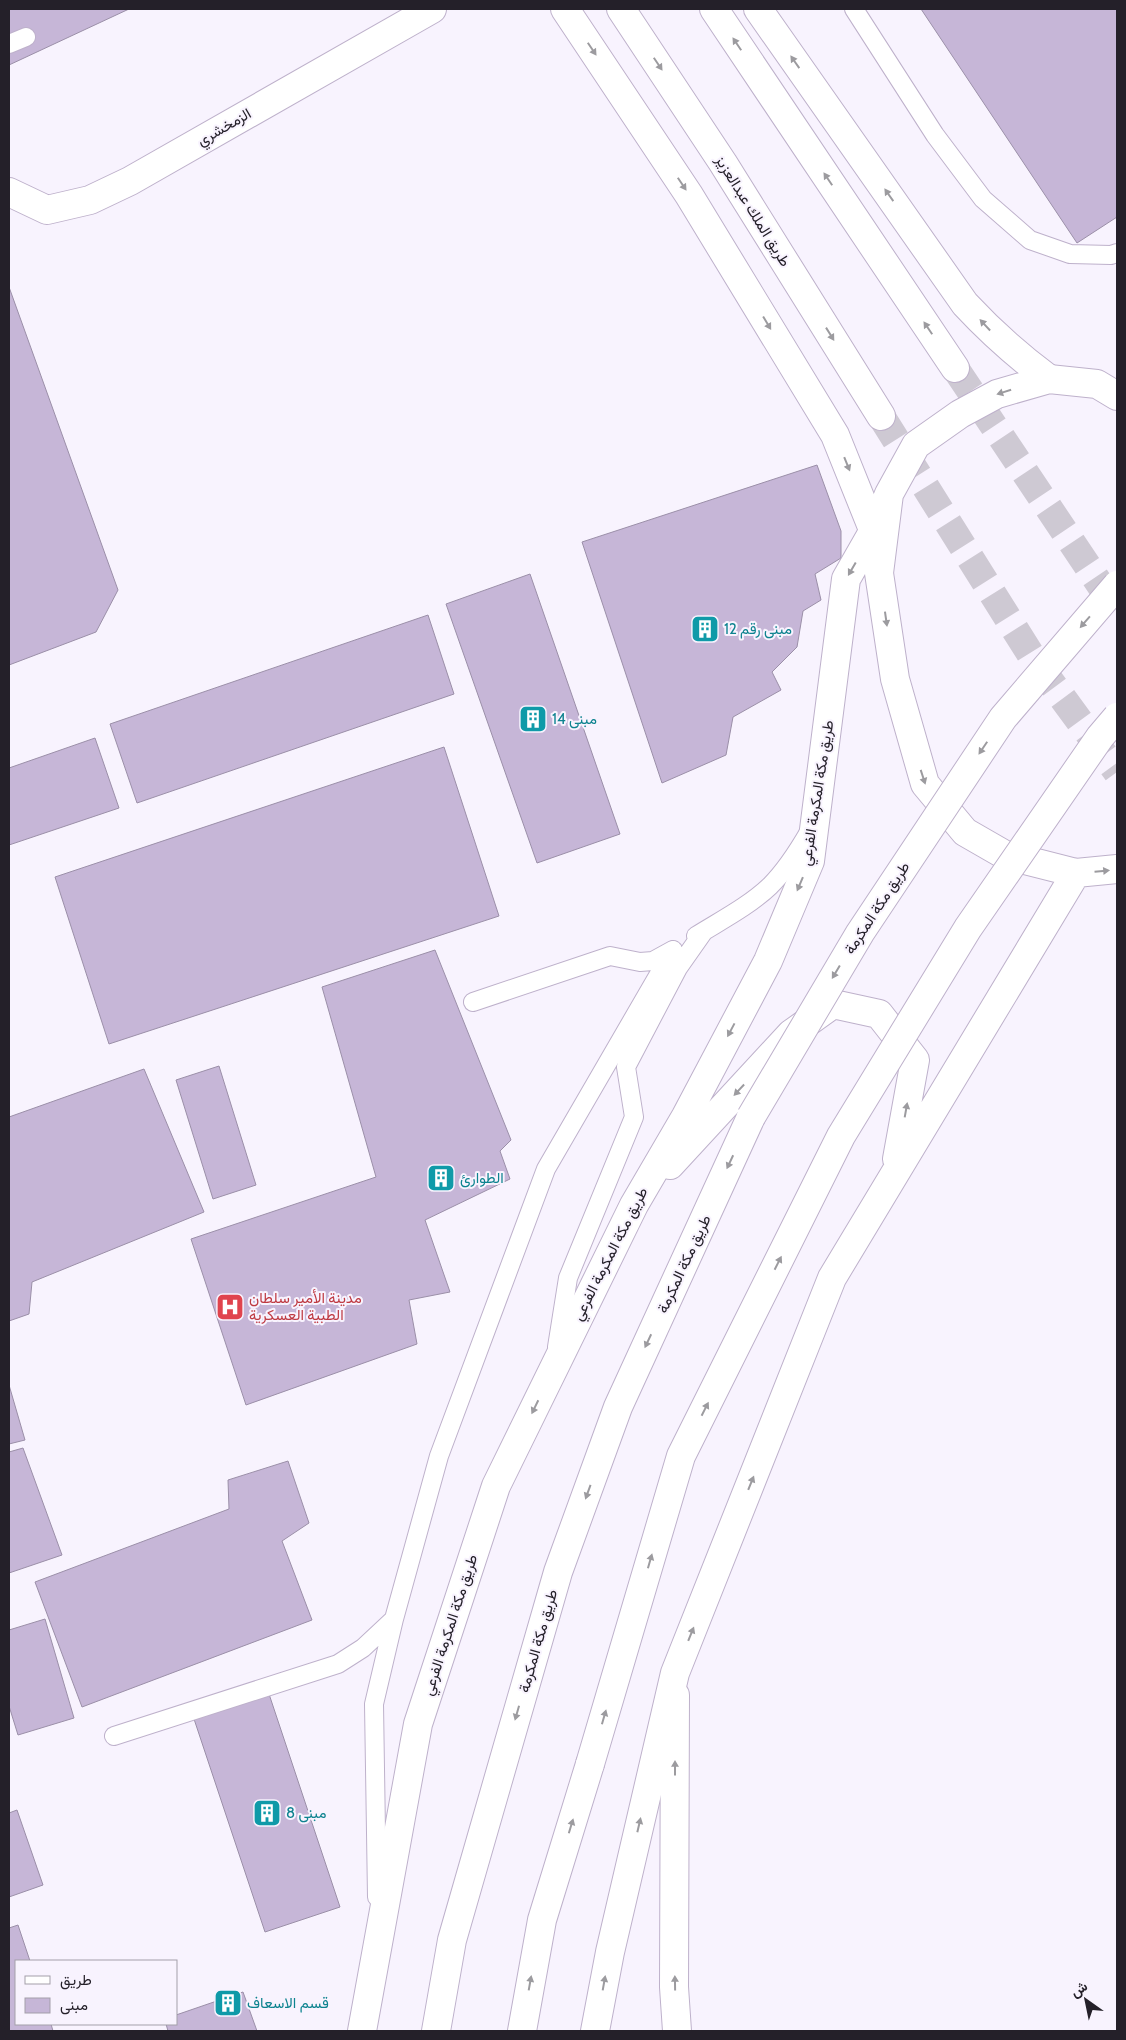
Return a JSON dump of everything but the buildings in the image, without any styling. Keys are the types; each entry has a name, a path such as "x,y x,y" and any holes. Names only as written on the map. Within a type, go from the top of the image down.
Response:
{"main road":[{"name":"الزمخشري","path":"9,192 47,210 90,200 130,181 432,9"},
{"path":"565,9 689,195 835,435 878,542 879,573 895,678 925,784 965,832 1004,856 1076,873 1117,869"},
{"name":"طريق الملك عبدالعزيز","path":"621,9 723,163 881,416"},
{"path":"714,9 955,368"},
{"path":"758,9 965,304 1018,357 1049,379 1110,387"},
{"name":"طريق مكة المكرمة الفرعي","path":"362,2031 418,1724 496,1486 634,1205 686,1116 768,961 810,861 846,579 878,542 889,494 916,445 960,414 997,394 1049,379"},
{"name":"طريق مكة المكرمة","path":"436,2031 452,1940 558,1572 618,1407 751,1117 860,933 1003,718 1117,585"},
{"path":"522,2031 542,1920 681,1456 841,1136 968,928 1100,737 1117,717"},
{"path":"595,2031 610,1952 675,1673 832,1278 1076,873"},
{"path":"634,1205 791,1034 833,1004 879,1014 915,1060 894,1176"},
{"path":"675,1673 674,1987 677,2031"}],"lane":[{"path":"854,9 936,135 983,199 1030,240 1070,254 1117,254"},
{"path":"9,44 26,37"},
{"path":"473,1002 610,956 640,962 653,962 720,922 769,886 793,858 815,824"},
{"path":"553,1369 568,1278 634,1118 626,1067 678,968 704,931"},
{"path":"378,1946 374,1704 394,1619 439,1456 546,1169 673,950"},
{"path":"114,1736 338,1664 363,1648 394,1619"}],"tunnel":[{"path":"955,368 1117,610"},
{"path":"881,416 1031,655 1117,772"}],"place":[{"name":"مبنى رقم 12","path":"705,629"},
{"name":"مبنى 14","path":"533,719"},
{"name":"الطوارئ","path":"441,1178"},
{"name":"مدينة الأمير سلطان الطبية العسكرية","path":"230,1307"},
{"name":"مبنى 8","path":"267,1813"},
{"name":"قسم الاسعاف","path":"228,2003"}]}
